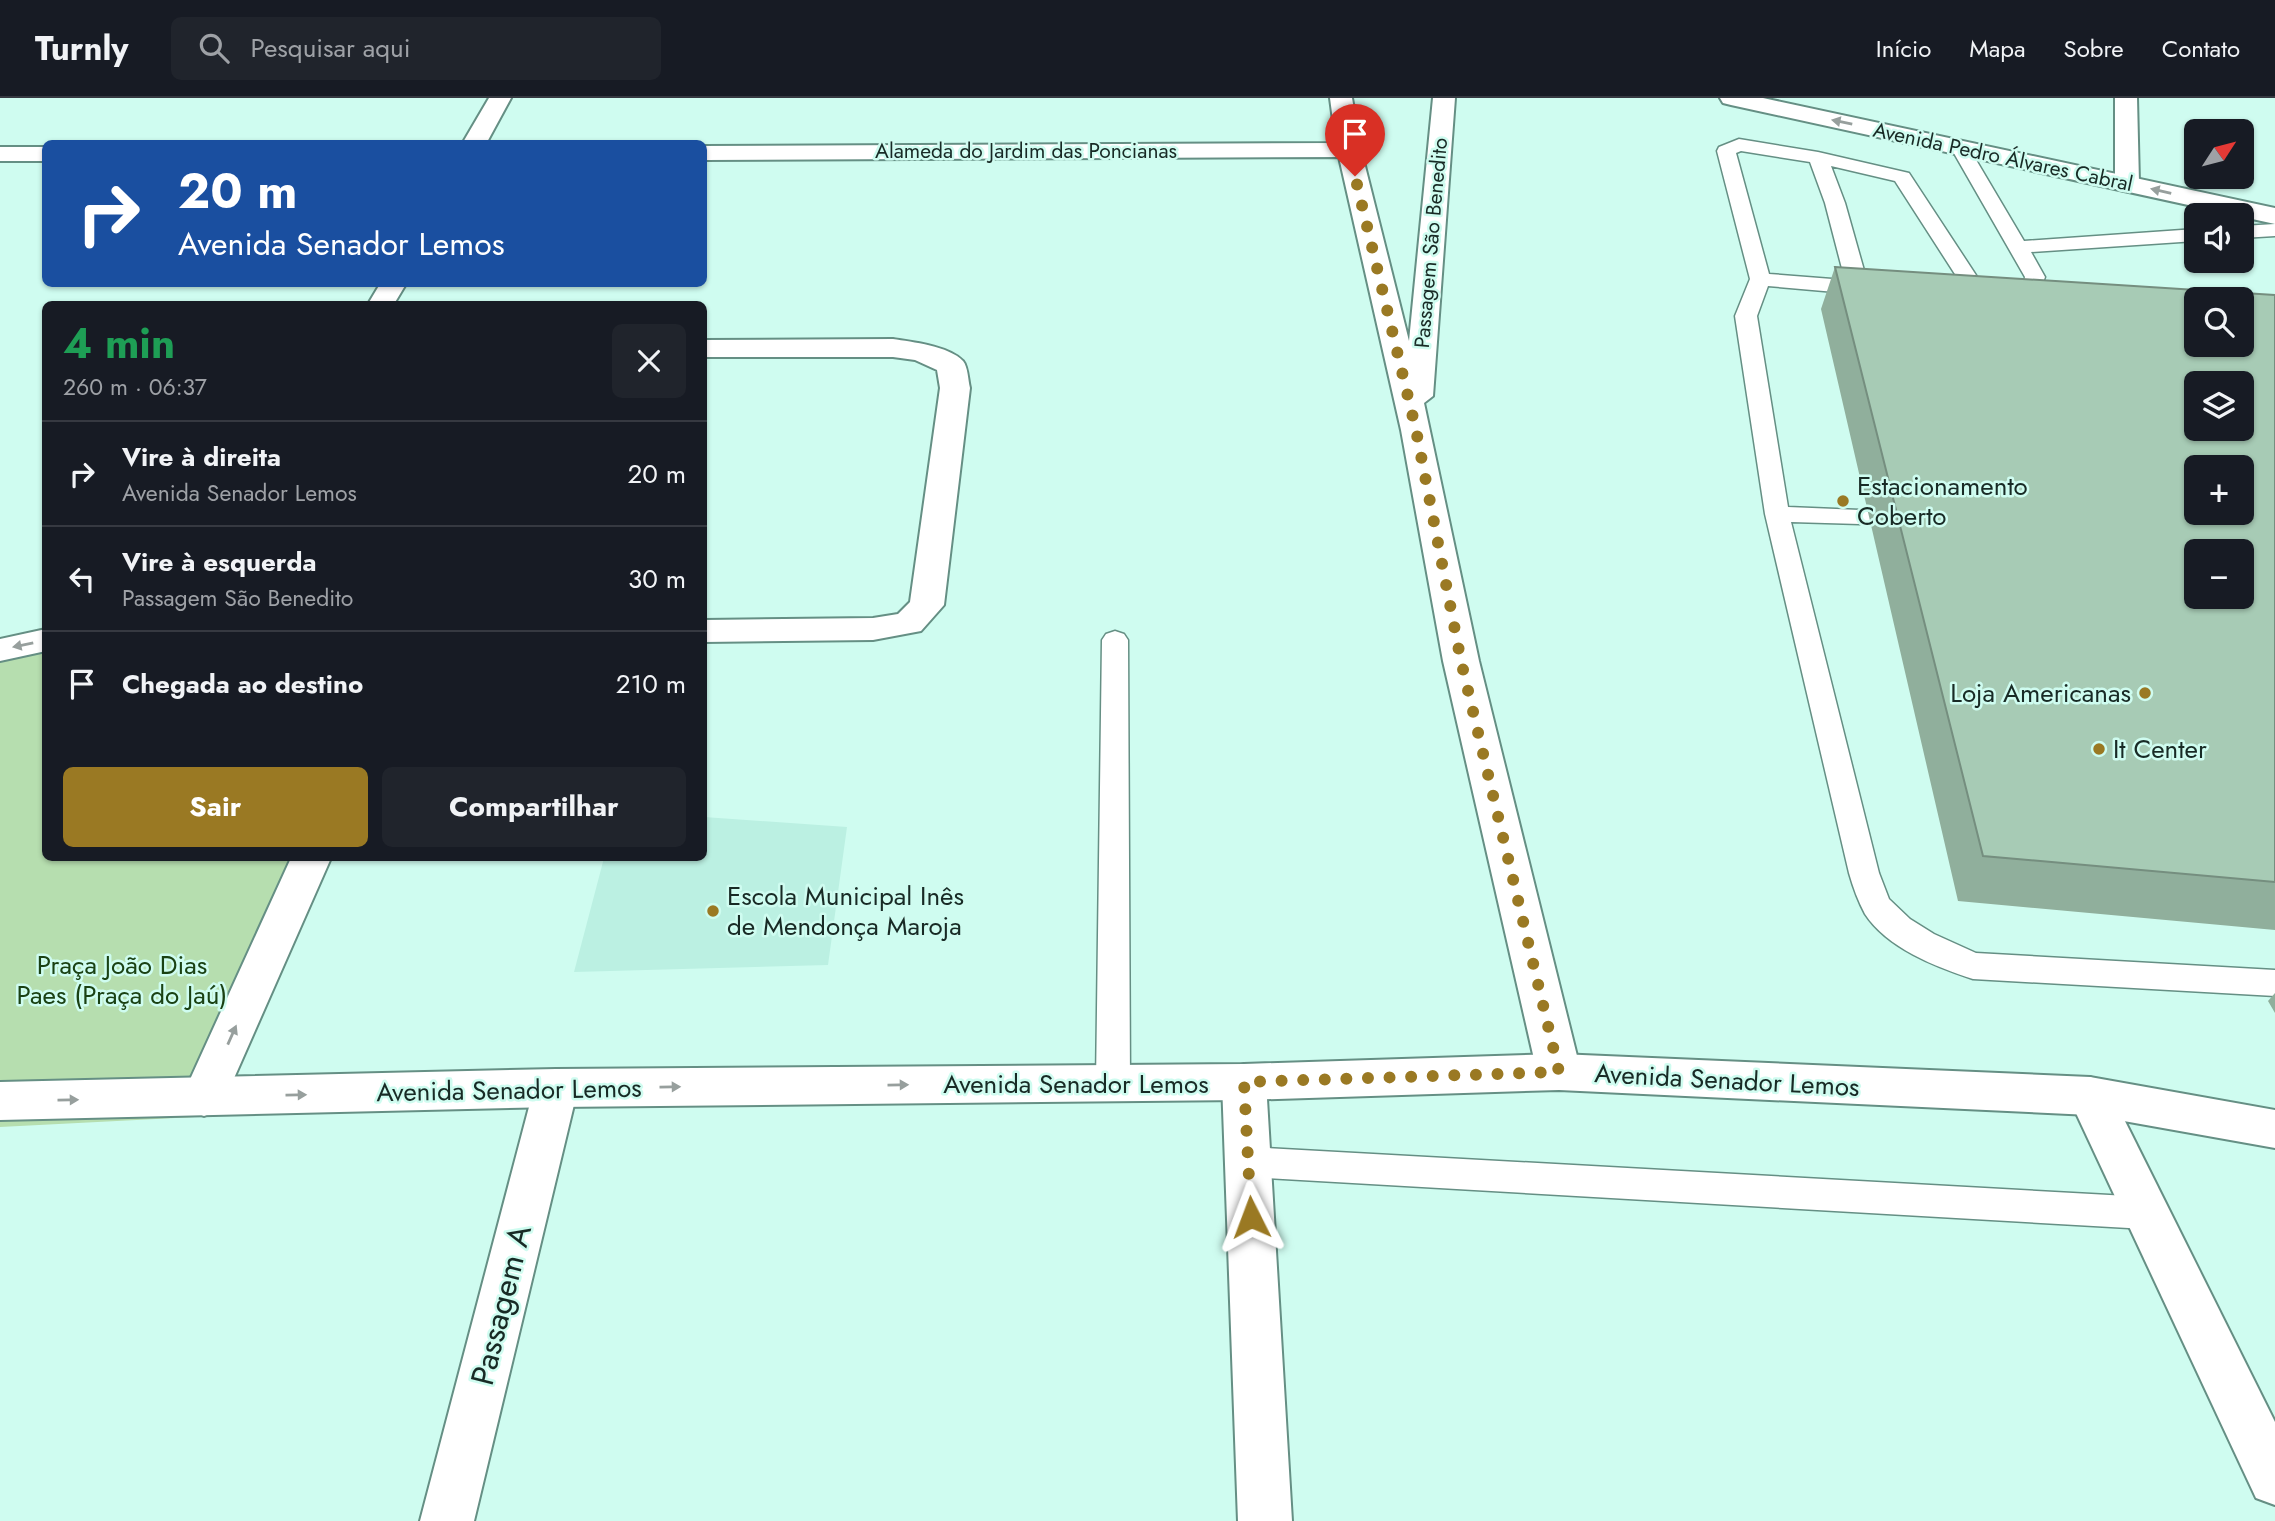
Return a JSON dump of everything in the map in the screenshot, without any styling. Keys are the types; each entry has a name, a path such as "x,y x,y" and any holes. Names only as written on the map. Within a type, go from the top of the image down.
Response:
{"street":[{"path":"476,140 500,98"},
{"name":"Passagem São Benedito","path":"1341,98 1349,150 1416,430 1461,661 1559,1072"},
{"name":"Passagem São Benedito","path":"1416,430 1444,98"},
{"name":"Avenida Pedro Álvares Cabral","path":"1731,98 2275,216"},
{"path":"2126,98 2127,183"},
{"name":"Alameda do Jardim das Poncianas","path":"707,153 1349,150"},
{"path":"0,154 42,154"},
{"path":"707,348 892,348 922,352 951,365 955,388 927,605 909,623 873,629 707,631"},
{"path":"0,650 42,641"},
{"path":"204,1097 310,861"},
{"name":"Avenida Senador Lemos","path":"0,1101 556,1088 1244,1082 1559,1072 2090,1096 2275,1129"},
{"path":"1244,1082 1265,1521"},
{"name":"Passagem A","path":"447,1521 556,1088"},
{"path":"2090,1096 2275,1479"}],"lane":[{"path":"1978,295 1902,177 1818,158 1739,145 1726,151 1760,279 1746,316 1777,514 1864,873 1878,908 1892,921 1939,952 1973,966 2275,983"},
{"path":"1951,294 2011,295 2032,289 2035,276 1960,148"},
{"path":"1818,158 1835,203 1858,288"},
{"path":"2254,231 2275,230"},
{"path":"2018,247 2184,236"},
{"path":"1760,279 1898,290"},
{"path":"1777,514 1860,517"},
{"path":"1113,1083 1115,640"},
{"path":"1249,1162 2146,1213"}],"shaded area":[{"name":"Escola Municipal Inês de Mendonça Maroja","path":"707,817 847,827 828,965 574,972 603,861 707,861"}],"green space":[{"name":"Praça João Dias Paes (Praça do Jaú)","path":"42,645 42,861 311,861 195,1117 0,1127 0,656"}],"building":[{"name":"It Center","path":"1835,267 2184,289 2184,357 2254,357 2254,294 2275,295 2275,882 1983,856"}],"place":[{"name":"Estacionamento Coberto","path":"1843,501"},
{"name":"Loja Americanas","path":"2145,693"},
{"name":"It Center","path":"2099,749"},
{"name":"Escola Municipal Inês de Mendonça Maroja","path":"713,911"}],"route":[{"path":"1251,1217 1244,1082 1559,1072 1461,661 1416,430 1355,176"}]}
